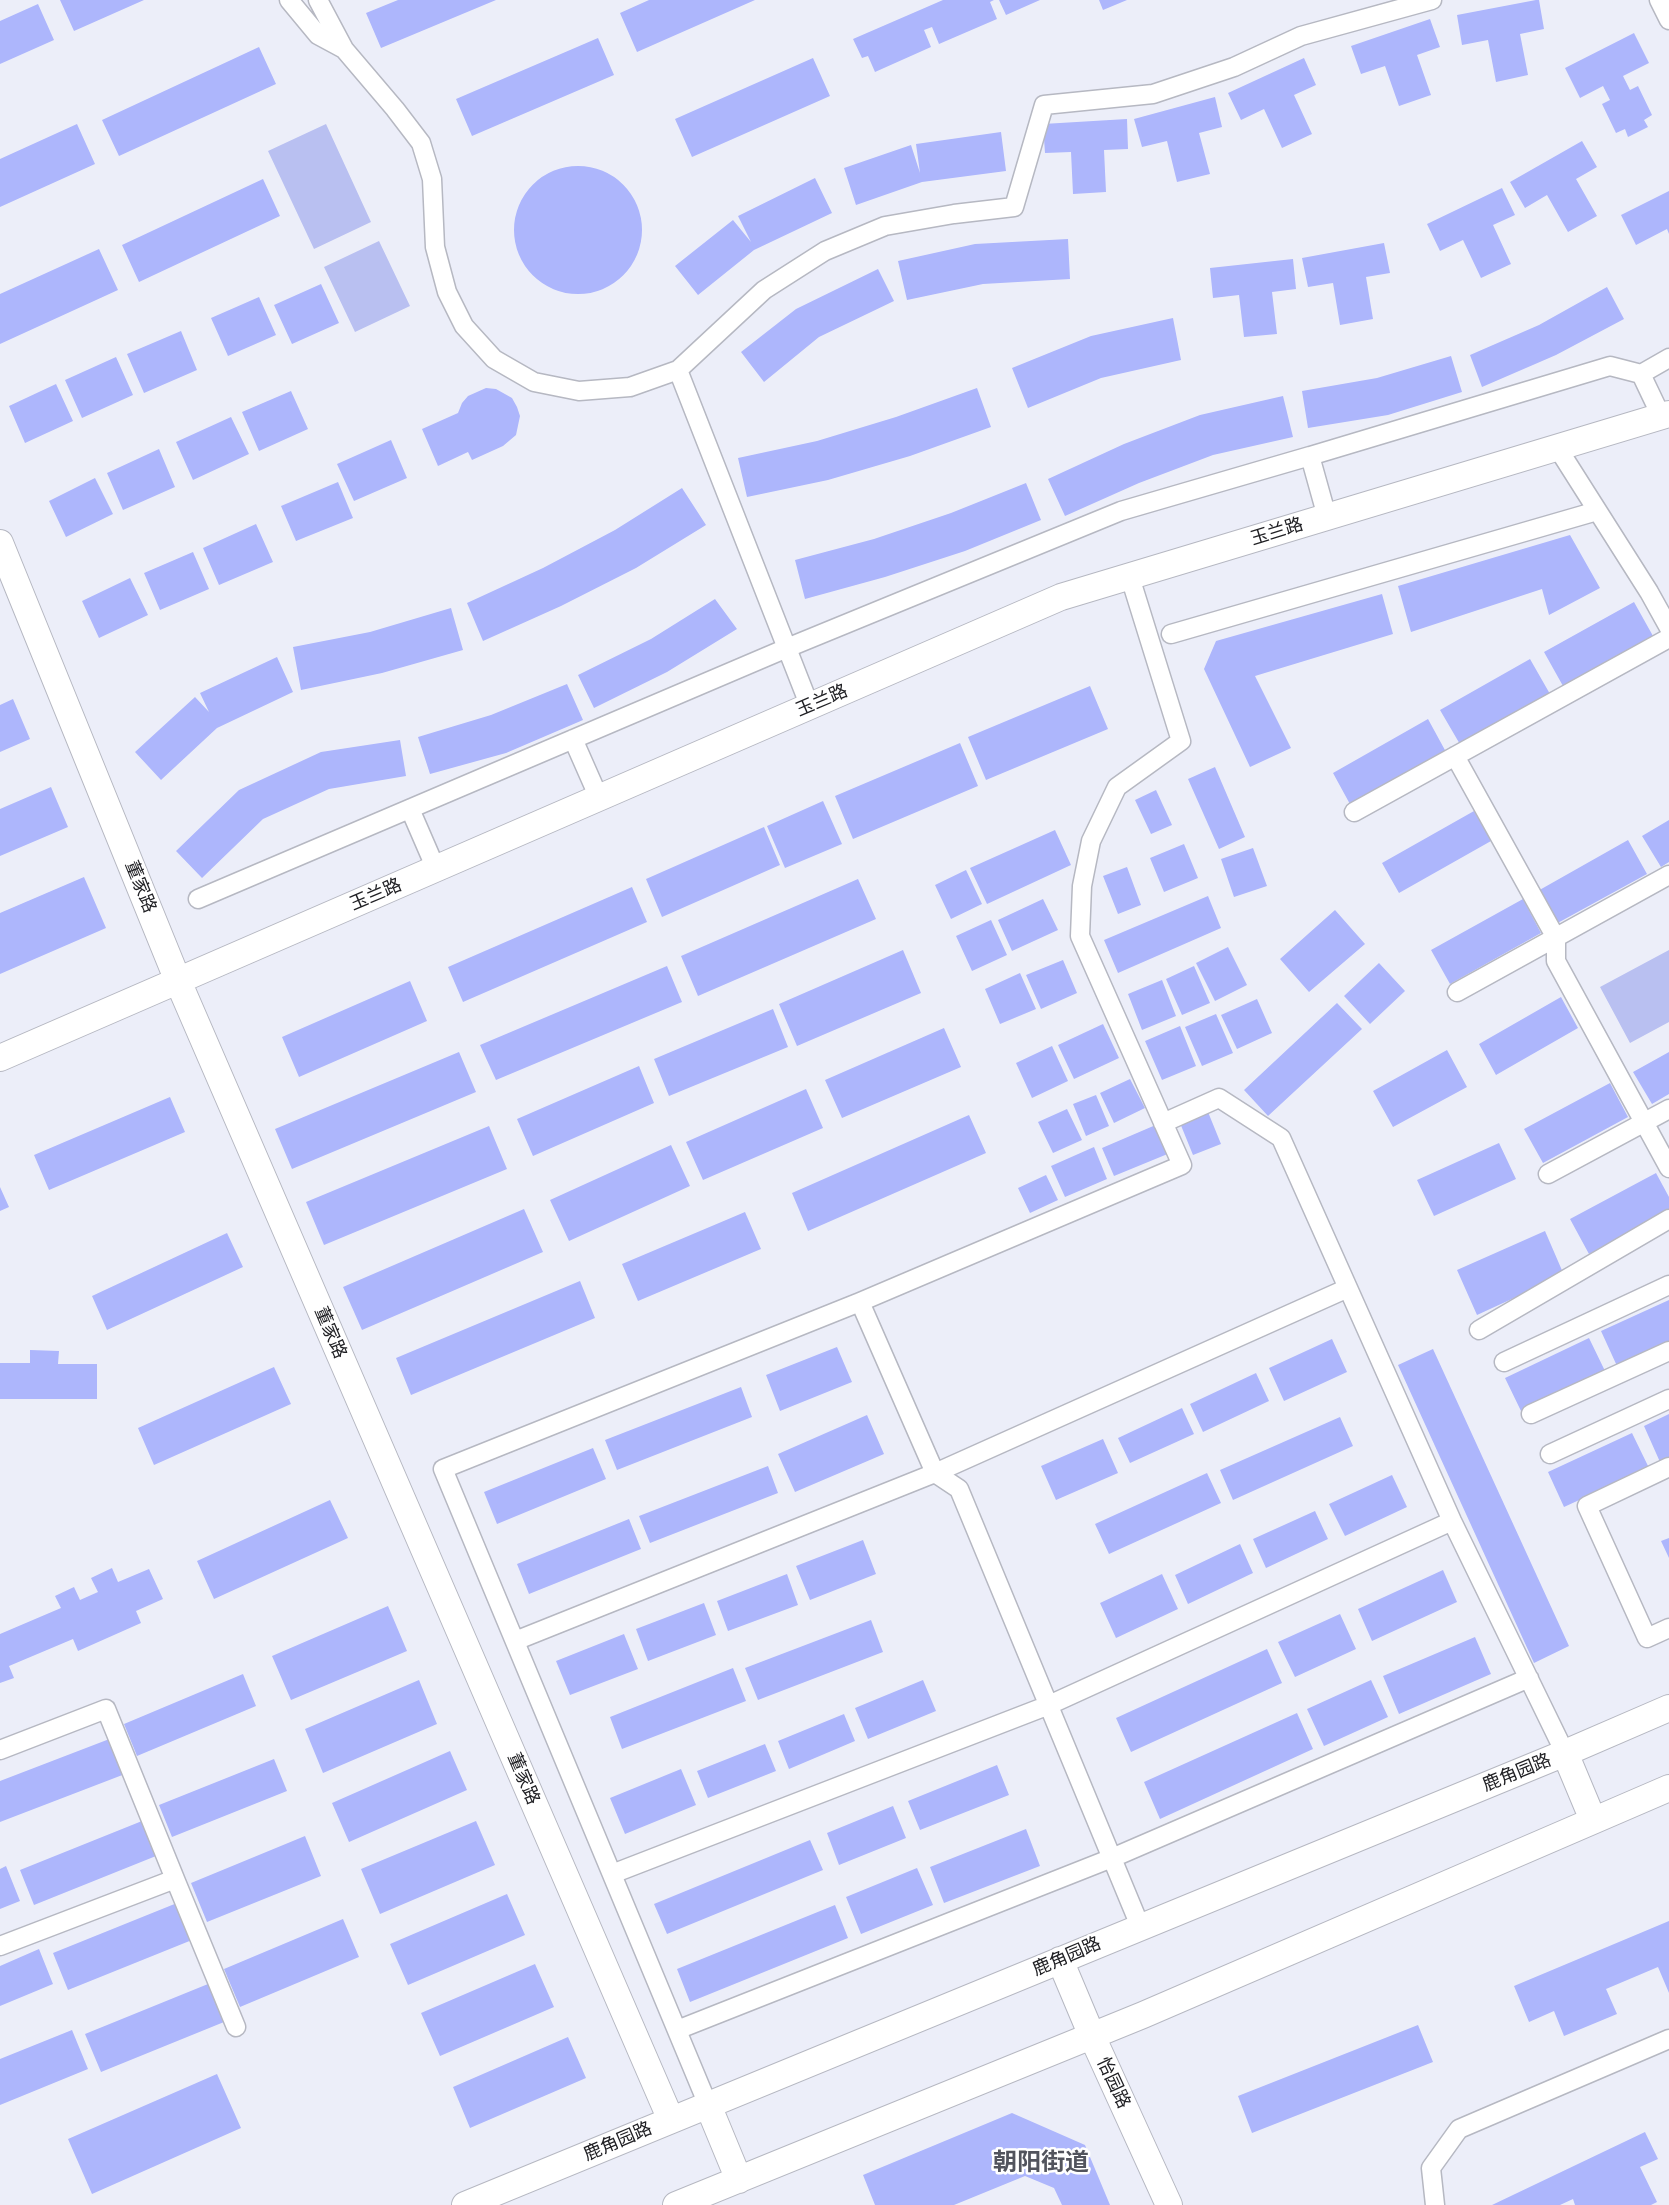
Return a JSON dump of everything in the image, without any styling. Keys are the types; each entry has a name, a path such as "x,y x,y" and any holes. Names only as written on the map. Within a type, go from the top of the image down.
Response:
{"street":[{"path":"289,0 318,35 344,49"},
{"path":"318,0 344,49 421,143 432,179 435,247 447,292 464,326 494,359 534,382 579,391 630,387 678,370 764,290 825,251 885,226 954,214 1014,207 1044,105 1153,94 1234,67 1301,36 1432,0"},
{"path":"1659,0 1669,20"},
{"path":"198,899 787,648 1120,511 1610,366 1641,374 1669,358"},
{"path":"678,370 810,707"},
{"path":"1641,374 1665,415"},
{"name":"玉兰路","path":"0,1058 1061,597 1665,415"},
{"path":"1557,447 1649,592 1669,628"},
{"path":"1310,456 1327,517"},
{"path":"1171,633 1597,511"},
{"name":"董家路","path":"0,543 178,981 671,2120"},
{"path":"739,2180 443,1469 860,1302 1182,1165 1080,936 1082,886 1091,841 1117,787 1181,741 1130,577"},
{"path":"1354,812 1669,638"},
{"path":"573,739 599,798"},
{"path":"1455,756 1556,938 1556,961 1669,1168"},
{"path":"410,809 436,869"},
{"path":"1457,992 1669,875"},
{"path":"1163,1123 1219,1098 1281,1138 1452,1521 1565,1753 1593,1820"},
{"path":"1548,1174 1669,1109"},
{"path":"1479,1330 1669,1220"},
{"path":"1504,1362 1669,1286"},
{"path":"515,1641 935,1473 1348,1288"},
{"path":"860,1302 935,1473 959,1489 1140,1926"},
{"path":"1531,1414 1669,1351"},
{"path":"1550,1454 1669,1399"},
{"path":"1669,1467 1587,1506 1647,1638 1669,1628"},
{"path":"612,1874 1049,1705 1452,1521"},
{"path":"677,2030 1112,1858 1529,1678"},
{"name":"鹿角园路","path":"465,2205 1565,1753 1669,1708"},
{"path":"0,1750 106,1709 236,2027"},
{"path":"676,2205 1092,2036 1669,1788"},
{"path":"0,1946 176,1880"},
{"name":"怡园路","path":"1060,1960 1169,2205"},
{"path":"1435,2205 1431,2168 1459,2129 1669,2039"}],"shaded area":[{"path":"326,124 371,222 314,249 268,151"},
{"path":"379,241 410,306 355,332 324,267"},
{"path":"1669,950 1669,1022 1630,1043 1600,987"}],"building":[{"path":"60,0 144,0 74,31"},
{"path":"398,0 496,0 381,48 366,13"},
{"path":"649,0 755,0 637,52 620,13"},
{"path":"943,0 994,0 990,2 997,19 939,44 932,27 924,30 931,47 875,72 868,56 862,58 853,39"},
{"path":"999,0 1040,0 1006,15"},
{"path":"1099,0 1127,0 1103,10"},
{"path":"1539,0 1544,29 1520,34 1528,75 1496,82 1488,40 1462,45 1457,15"},
{"path":"38,4 54,40 0,64 0,21"},
{"path":"1430,19 1440,47 1417,55 1431,95 1399,106 1385,66 1361,74 1351,46"},
{"path":"1634,33 1649,63 1623,76 1630,90 1638,86 1652,115 1644,120 1648,127 1628,137 1625,129 1616,133 1602,104 1610,100 1603,86 1580,98 1565,68"},
{"path":"598,38 614,75 472,136 456,99"},
{"path":"259,47 276,84 119,156 102,120"},
{"path":"813,58 830,96 692,157 675,119"},
{"path":"1304,58 1316,85 1294,95 1312,134 1282,148 1264,109 1241,120 1228,93"},
{"path":"1215,97 1222,127 1199,133 1210,174 1177,182 1167,141 1142,147 1134,119"},
{"path":"1127,119 1128,149 1104,150 1106,192 1073,194 1071,152 1045,153 1043,124"},
{"path":"77,124 95,164 0,207 0,159"},
{"path":"1001,132 1006,171 922,182 856,205 844,168 911,145 920,173 916,144"},
{"path":"1582,141 1597,167 1576,179 1597,216 1568,232 1547,195 1525,208 1510,182"},
{"path":"578,166 603,170 624,184 638,205 642,230 638,255 624,276 603,290 578,294 553,290 532,276 518,255 514,230 518,205 532,184 553,170"},
{"path":"815,178 832,213 754,250 698,295 675,266 733,220 751,242 738,216"},
{"path":"263,179 280,216 139,282 122,245"},
{"path":"1502,188 1515,215 1493,225 1511,264 1481,278 1463,240 1440,251 1427,224"},
{"path":"1669,191 1669,234 1667,229 1636,245 1621,215"},
{"path":"1068,239 1070,279 983,284 907,300 898,261 975,244"},
{"path":"1384,243 1390,273 1366,277 1373,319 1340,325 1333,283 1308,287 1302,258"},
{"path":"99,249 118,290 0,344 0,294"},
{"path":"1293,259 1296,289 1272,292 1277,334 1244,337 1239,295 1213,298 1210,268"},
{"path":"878,269 894,301 819,337 764,382 741,352 796,309"},
{"path":"321,284 339,323 292,344 274,305"},
{"path":"1607,287 1624,319 1556,355 1482,387 1470,355 1539,325"},
{"path":"259,297 276,335 228,356 211,318"},
{"path":"1173,318 1181,360 1101,378 1028,408 1012,368 1091,336"},
{"path":"181,331 197,370 144,393 127,354"},
{"path":"1451,356 1462,392 1388,415 1308,428 1302,391 1377,378"},
{"path":"116,357 133,395 82,418 65,380"},
{"path":"56,384 73,421 25,443 9,406"},
{"path":"486,388 496,389 512,398 520,416 516,435 503,446 472,460 468,452 438,466 422,429 458,413 468,396"},
{"path":"977,388 991,427 910,456 828,480 747,497 738,458 817,441 896,417"},
{"path":"291,391 308,429 259,451 242,412"},
{"path":"1283,396 1293,437 1213,455 1139,483 1065,516 1048,479 1124,444 1200,415"},
{"path":"231,417 249,454 193,480 176,442"},
{"path":"391,440 407,478 354,501 337,464"},
{"path":"159,449 175,487 123,510 107,473"},
{"path":"95,478 113,514 66,537 49,501"},
{"path":"338,482 353,518 296,541 281,506"},
{"path":"1026,483 1041,520 965,551 885,577 805,599 795,560 874,539 951,513"},
{"path":"682,488 706,525 636,568 561,606 483,641 467,603 543,568 615,530"},
{"path":"256,524 273,562 219,585 203,548"},
{"path":"1570,535 1600,588 1549,615 1542,589 1411,632 1398,586"},
{"path":"193,552 209,589 160,610 144,573"},
{"path":"130,578 148,615 99,638 82,601"},
{"path":"1382,594 1393,634 1255,676 1291,748 1250,767 1204,669 1216,641"},
{"path":"715,599 737,629 667,672 594,708 578,675 651,639"},
{"path":"1634,602 1653,636 1563,686 1544,652"},
{"path":"451,608 463,650 382,673 301,690 293,647 370,632"},
{"path":"277,657 293,692 217,728 161,780 135,752 195,697 209,712 200,693"},
{"path":"1530,659 1550,694 1461,746 1440,710"},
{"path":"567,684 583,720 506,753 430,774 418,737 491,715"},
{"path":"1090,686 1108,729 986,780 968,737"},
{"path":"13,699 30,739 0,752 0,705"},
{"path":"1428,719 1446,752 1351,806 1333,773"},
{"path":"400,740 406,776 329,789 263,819 202,878 176,851 239,790 321,752"},
{"path":"960,743 978,786 853,839 835,796"},
{"path":"1215,767 1245,837 1219,849 1188,779"},
{"path":"51,787 68,827 0,856 0,809"},
{"path":"1156,790 1172,825 1151,834 1135,800"},
{"path":"823,801 842,844 785,868 767,826"},
{"path":"1474,811 1491,841 1399,893 1382,863"},
{"path":"1669,820 1669,862 1661,867 1642,836"},
{"path":"764,827 780,865 662,917 646,879"},
{"path":"1055,830 1071,865 987,904 970,868"},
{"path":"1628,840 1647,874 1554,925 1536,892"},
{"path":"1184,844 1198,878 1164,892 1150,858"},
{"path":"1253,848 1267,886 1234,897 1221,859"},
{"path":"1127,867 1141,905 1118,914 1103,876"},
{"path":"966,870 982,904 951,919 935,885"},
{"path":"84,877 106,928 0,974 0,913"},
{"path":"858,879 876,919 698,996 681,956"},
{"path":"632,887 647,922 463,1002 448,967"},
{"path":"1208,896 1221,928 1118,973 1104,940"},
{"path":"1043,899 1058,930 1012,951 998,920"},
{"path":"1523,899 1541,933 1450,984 1431,950"},
{"path":"1335,910 1365,944 1309,992 1280,959"},
{"path":"991,920 1007,955 972,971 956,936"},
{"path":"1228,947 1247,985 1215,1001 1196,963"},
{"path":"903,950 921,993 797,1046 779,1004"},
{"path":"1063,960 1077,993 1041,1009 1026,975"},
{"path":"1379,963 1405,991 1370,1024 1344,996"},
{"path":"667,966 682,1002 496,1080 480,1045"},
{"path":"1194,966 1210,1003 1182,1015 1166,979"},
{"path":"1020,973 1036,1009 1000,1024 985,989"},
{"path":"1162,980 1176,1016 1142,1030 1128,994"},
{"path":"410,981 427,1021 299,1077 282,1037"},
{"path":"1561,997 1578,1028 1496,1075 1479,1044"},
{"path":"1257,999 1272,1033 1237,1049 1221,1015"},
{"path":"1337,1003 1362,1029 1268,1116 1244,1090"},
{"path":"773,1009 788,1047 669,1096 654,1059"},
{"path":"1216,1014 1233,1053 1202,1066 1185,1027"},
{"path":"1103,1024 1119,1058 1074,1079 1058,1045"},
{"path":"1180,1026 1196,1066 1162,1080 1145,1041"},
{"path":"944,1028 961,1067 842,1118 825,1080"},
{"path":"1052,1046 1068,1081 1032,1098 1016,1063"},
{"path":"1447,1050 1467,1087 1393,1127 1373,1091"},
{"path":"459,1052 476,1092 292,1169 275,1129"},
{"path":"1669,1052 1669,1094 1652,1104 1633,1072"},
{"path":"639,1066 654,1103 533,1156 517,1119"},
{"path":"1130,1079 1145,1108 1114,1123 1100,1093"},
{"path":"1610,1083 1628,1117 1543,1163 1524,1129"},
{"path":"806,1089 823,1128 703,1180 686,1142"},
{"path":"1096,1095 1109,1126 1086,1136 1073,1104"},
{"path":"170,1097 185,1132 49,1190 34,1155"},
{"path":"1067,1109 1082,1140 1053,1153 1038,1122"},
{"path":"1208,1112 1221,1144 1193,1155 1180,1123"},
{"path":"969,1115 986,1153 808,1231 792,1193"},
{"path":"1158,1124 1170,1153 1114,1176 1102,1148"},
{"path":"489,1126 507,1169 324,1245 306,1202"},
{"path":"1499,1143 1516,1179 1434,1216 1417,1180"},
{"path":"671,1145 690,1186 569,1241 550,1200"},
{"path":"1094,1147 1107,1179 1065,1197 1051,1166"},
{"path":"1656,1173 1669,1197 1669,1211 1589,1254 1570,1219"},
{"path":"1046,1175 1058,1200 1030,1213 1018,1188"},
{"path":"0,1187 9,1207 0,1211"},
{"path":"524,1209 543,1252 362,1330 343,1287"},
{"path":"745,1212 761,1249 638,1301 622,1264"},
{"path":"1545,1231 1564,1275 1477,1315 1457,1270"},
{"path":"227,1233 243,1267 107,1330 92,1296"},
{"path":"580,1281 595,1318 411,1395 396,1358"},
{"path":"1669,1300 1669,1342 1617,1366 1601,1331"},
{"path":"1589,1338 1605,1371 1521,1411 1505,1378"},
{"path":"1332,1339 1347,1372 1284,1401 1269,1368"},
{"path":"837,1347 852,1382 780,1411 766,1375"},
{"path":"1433,1349 1569,1646 1534,1663 1398,1365"},
{"path":"30,1350 59,1351 58,1364 97,1364 97,1399 0,1399 0,1363 30,1363"},
{"path":"274,1367 291,1404 154,1465 138,1428"},
{"path":"1256,1373 1269,1401 1203,1432 1190,1404"},
{"path":"741,1387 752,1417 617,1470 605,1440"},
{"path":"1182,1408 1194,1434 1130,1463 1118,1438"},
{"path":"1669,1414 1669,1458 1660,1462 1644,1426"},
{"path":"867,1415 884,1454 795,1492 778,1454"},
{"path":"1340,1417 1353,1446 1233,1500 1220,1470"},
{"path":"1632,1433 1649,1468 1564,1507 1548,1472"},
{"path":"1103,1439 1118,1473 1056,1500 1041,1466"},
{"path":"593,1448 606,1479 497,1524 484,1492"},
{"path":"768,1466 778,1493 650,1543 639,1516"},
{"path":"1207,1473 1221,1503 1109,1554 1095,1524"},
{"path":"1392,1475 1407,1507 1345,1536 1329,1504"},
{"path":"330,1500 348,1538 214,1599 197,1561"},
{"path":"1315,1511 1328,1539 1266,1568 1253,1539"},
{"path":"629,1519 641,1549 529,1594 517,1564"},
{"path":"1669,1538 1669,1558 1661,1541"},
{"path":"863,1540 876,1574 810,1600 796,1566"},
{"path":"1240,1544 1253,1573 1188,1604 1175,1575"},
{"path":"112,1568 118,1582 149,1569 163,1599 136,1611 141,1623 78,1651 73,1639 9,1666 14,1678 0,1683 0,1634 61,1608 55,1596 74,1587 80,1600 98,1592 91,1578"},
{"path":"1443,1570 1457,1602 1372,1641 1358,1609"},
{"path":"787,1574 798,1605 728,1631 717,1601"},
{"path":"1162,1574 1178,1609 1116,1638 1100,1603"},
{"path":"704,1603 716,1635 648,1661 636,1629"},
{"path":"388,1606 407,1651 291,1700 272,1656"},
{"path":"1340,1614 1356,1649 1295,1677 1278,1642"},
{"path":"871,1620 883,1652 758,1700 745,1668"},
{"path":"624,1634 638,1669 570,1695 556,1661"},
{"path":"1475,1637 1491,1674 1399,1714 1383,1676"},
{"path":"1267,1649 1282,1683 1131,1752 1116,1718"},
{"path":"733,1668 746,1701 622,1749 610,1717"},
{"path":"243,1674 256,1706 137,1756 124,1724"},
{"path":"419,1680 437,1724 323,1773 305,1729"},
{"path":"923,1680 936,1711 868,1739 855,1708"},
{"path":"1371,1680 1388,1717 1324,1746 1307,1709"},
{"path":"1297,1713 1313,1749 1160,1819 1144,1782"},
{"path":"844,1714 855,1741 789,1769 778,1741"},
{"path":"112,1738 125,1774 0,1822 0,1781"},
{"path":"765,1744 776,1771 708,1798 697,1771"},
{"path":"450,1751 467,1790 349,1842 332,1803"},
{"path":"274,1759 287,1791 172,1837 159,1805"},
{"path":"997,1765 1009,1795 920,1830 908,1801"},
{"path":"681,1769 696,1805 625,1834 610,1798"},
{"path":"893,1806 906,1838 839,1865 827,1833"},
{"path":"142,1821 156,1856 34,1905 20,1870"},
{"path":"476,1821 495,1865 380,1914 361,1869"},
{"path":"1026,1829 1040,1866 944,1903 930,1867"},
{"path":"305,1836 321,1876 207,1922 191,1883"},
{"path":"810,1840 823,1870 667,1934 654,1904"},
{"path":"6,1866 20,1901 0,1909 0,1869"},
{"path":"917,1868 933,1905 861,1934 846,1897"},
{"path":"507,1894 525,1935 408,1985 390,1944"},
{"path":"177,1903 192,1940 68,1990 53,1953"},
{"path":"835,1905 848,1938 690,2002 677,1969"},
{"path":"343,1919 359,1957 240,2007 224,1969"},
{"path":"1669,1921 1669,1993 1658,1967 1606,1989 1617,2014 1564,2036 1554,2011 1529,2022 1514,1986"},
{"path":"39,1949 53,1984 0,2006 0,1966"},
{"path":"535,1964 554,2007 440,2056 421,2013"},
{"path":"208,1984 224,2022 101,2072 85,2034"},
{"path":"1418,2025 1433,2062 1252,2133 1238,2096"},
{"path":"72,2030 88,2069 0,2105 0,2059"},
{"path":"568,2037 586,2078 470,2128 453,2087"},
{"path":"217,2074 241,2128 92,2194 68,2139"},
{"path":"1012,2113 1085,2145 1110,2205 1062,2205 1054,2188 1025,2176 954,2205 875,2205 863,2175"},
{"path":"1645,2132 1658,2159 1640,2167 1657,2202 1651,2205 1575,2205 1573,2199 1560,2205 1492,2205"}],"district":[{"name":"朝阳街道","path":"1041,2163"}]}
